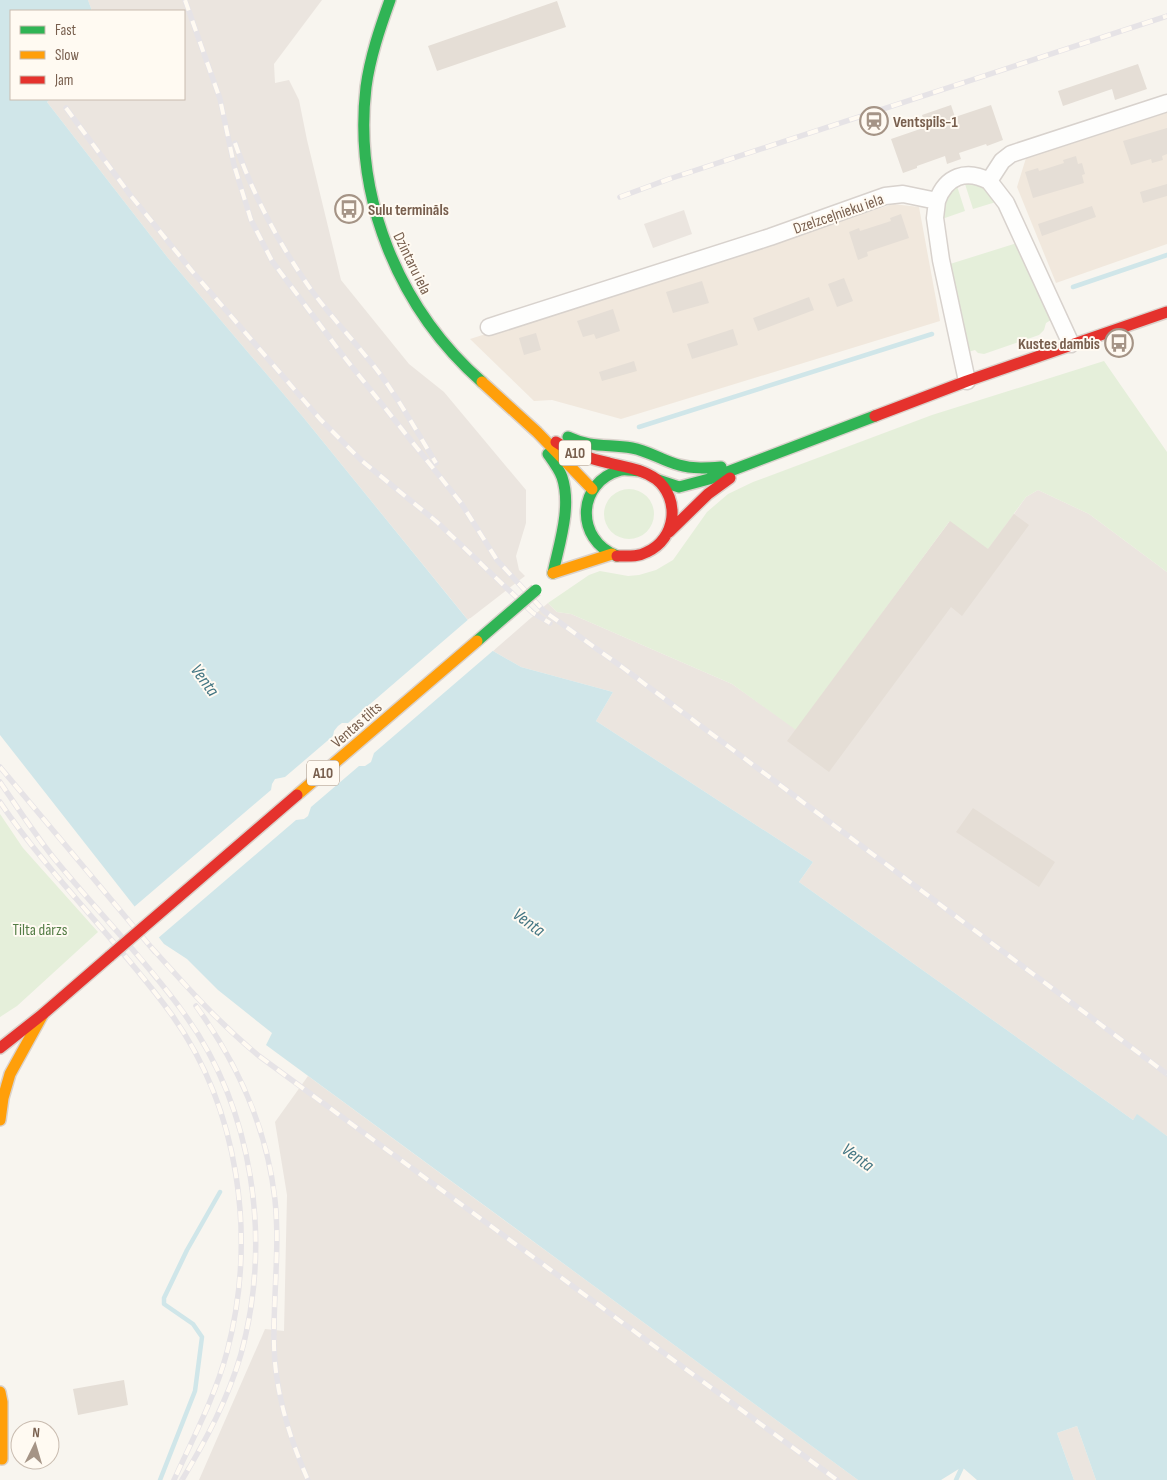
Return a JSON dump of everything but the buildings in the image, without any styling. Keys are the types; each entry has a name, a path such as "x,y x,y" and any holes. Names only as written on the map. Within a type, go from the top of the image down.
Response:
{"main road":[{"name":"Dzintaru iela","path":"390,0 375,42 368,73 364,107 367,178 378,224 394,267 428,323 462,363 518,414"},
{"path":"658,480 680,487 747,466 967,381 1167,312"},
{"path":"518,414 580,443 606,448 632,448 653,454 678,465 701,468 747,466"},
{"path":"518,414 553,461 562,478 565,496 562,531 545,582"},
{"name":"A10","path":"518,414 570,451 602,462 640,471 658,480"},
{"name":"A10","path":"518,414 592,489 586,503 585,517 545,582"},
{"path":"669,532 708,494 747,466"},
{"path":"592,489 605,476 622,470 640,471"},
{"path":"658,480 669,496 673,514 669,532"},
{"path":"585,517 589,532 598,546 612,554"},
{"name":"A10","path":"545,582 612,554 628,558 644,555 659,546 669,532"},
{"name":"Ventas tilts","path":"44,1014 545,582"},
{"path":"0,1036 44,1014"},
{"path":"0,1120 3,1098 10,1074 44,1014"},
{"name":"A10","path":"0,1048 44,1014"},
{"name":"A10","path":"0,1061 7,1051 44,1014"},
{"path":"1,1398 1,1456 4,1473"}],"street":[{"path":"989,181 1002,161 1011,154 1167,103"},
{"path":"967,381 941,260 935,218 940,192 957,177 969,174 989,181 1006,203 1071,344"},
{"name":"Dzelzceļnieku iela","path":"489,327 770,237 886,196 903,194 937,201"}],"shaded area":[{"path":"88,0 322,0 274,64 275,83 289,80 299,100 341,280 409,364 444,392 526,490 526,523 516,556 519,570 525,576 468,620 303,417 168,258 47,102 49,100 185,100 185,10 92,10"},
{"path":"1167,112 1167,244 1056,283 1017,187 1026,158"},
{"path":"893,204 919,207 940,321 621,419 552,400 534,401 470,339"},
{"path":"684,210 692,234 653,248 644,224"},
{"path":"1038,490 1089,514 1167,572 1167,1136 1137,1115 1133,1120 799,882 813,862 596,721 613,692 521,667 493,651 548,603 557,612 571,614 732,684 796,729 950,521 1014,514 1026,497"},
{"path":"308,1076 858,1480 199,1480 265,1329 284,1331 287,1195 275,1122"},
{"path":"1077,1426 1096,1480 1074,1480 1057,1433"}],"green space":[{"path":"969,183 985,188 996,202 973,209 965,184"},
{"path":"957,186 965,211 942,219 943,199"},
{"path":"1017,243 1051,320 1046,323 1044,330 1039,335 984,354 978,353 975,350 968,352 950,264"},
{"path":"1104,361 1167,452 1167,572 1089,514 1038,490 1026,497 988,549 949,522 796,730 732,684 571,614 557,612 548,603 589,575 600,571 628,576 639,575 656,570 673,560 707,512 728,494 753,482 932,415"},
{"path":"624,489 634,489 647,496 654,509 654,519 647,532 634,539 624,539 615,535 608,528 604,519 604,509 608,500 615,493"},
{"name":"Tilta dārzs","path":"0,814 23,848 98,932 17,1006 0,1017"}],"water":[{"name":"Venta","path":"0,0 88,0 92,10 10,10 10,100 49,100 47,102 168,258 303,417 493,651 521,667 613,692 596,721 813,862 799,882 1133,1120 1137,1114 1167,1136 1167,1480 1096,1480 1077,1426 1057,1433 1074,1480 977,1480 962,1467 941,1480 858,1480 266,1045 272,1033 218,990 187,959 164,944 0,735"}],"pier":[{"path":"470,618 495,649 374,753 371,762 365,766 359,766 311,807 308,816 304,819 296,820 157,939 134,907 271,790 275,779 285,777 333,736 338,726 342,723 348,723"}],"waterway":[{"path":"1073,287 1167,255"},
{"path":"639,427 932,334"},
{"path":"160,1480 195,1391 202,1337 193,1324 164,1304 164,1298 187,1250 220,1192"},
{"path":"956,1480 962,1463"}],"railway":[{"path":"185,0 220,99 234,165 251,220 272,261 341,353 461,503 497,560 544,611 622,667 1167,1074"},
{"path":"620,197 669,179 1167,16"},
{"path":"66,108 131,196 192,271 320,419 362,461 437,522 533,613 550,623"},
{"path":"235,143 250,182 268,220 300,274 385,381 436,463"},
{"path":"0,767 155,952"},
{"path":"0,782 53,857 152,972 183,1012 207,1050 226,1090 241,1133 250,1177 255,1221 255,1266 250,1311 241,1354 230,1387 208,1434 182,1480"},
{"path":"0,802 61,882 149,984 169,1011 193,1049 212,1089 226,1131 236,1175 241,1219 241,1264 236,1309 222,1369 203,1417 174,1480"},
{"path":"151,947 216,1017 259,1056 837,1480"},
{"path":"196,1006 225,1051 237,1074 258,1122 265,1147 271,1173 276,1218 277,1254 274,1345 277,1379 289,1431 308,1480"}],"traffic: fast":[{"path":"390,0 379,32 366,87 364,129 367,170 375,210 388,249 405,286 427,321 453,353 482,382"},
{"path":"658,480 679,487 709,479 875,416"},
{"path":"568,437 584,443 638,449 684,466 700,468 721,467"},
{"path":"548,454 562,477 566,501 564,525 553,573"},
{"path":"617,556 603,548 594,538 588,525 586,512 589,498 595,486 606,476 621,470 640,471"},
{"path":"477,641 536,590"}],"traffic: slow":[{"path":"482,382 537,432 592,489"},
{"path":"553,573 612,554"},
{"path":"297,795 477,641"},
{"path":"0,1120 3,1098 10,1074 43,1014"},
{"path":"0,1392 2,1402 2,1459"}],"traffic: jam":[{"path":"875,416 967,381 1167,312"},
{"path":"556,442 588,457 645,473 656,479 664,487 672,507 672,518 664,538 657,546 644,554 617,556"},
{"path":"669,532 708,494 730,478"},
{"path":"110,956 297,795"},
{"path":"0,1048 43,1014 110,956"}],"place":[{"name":"Ventspils-1","path":"874,121"},
{"name":"Sulu termināls","path":"349,209"},
{"name":"Kustes dambis","path":"1119,343"}]}
